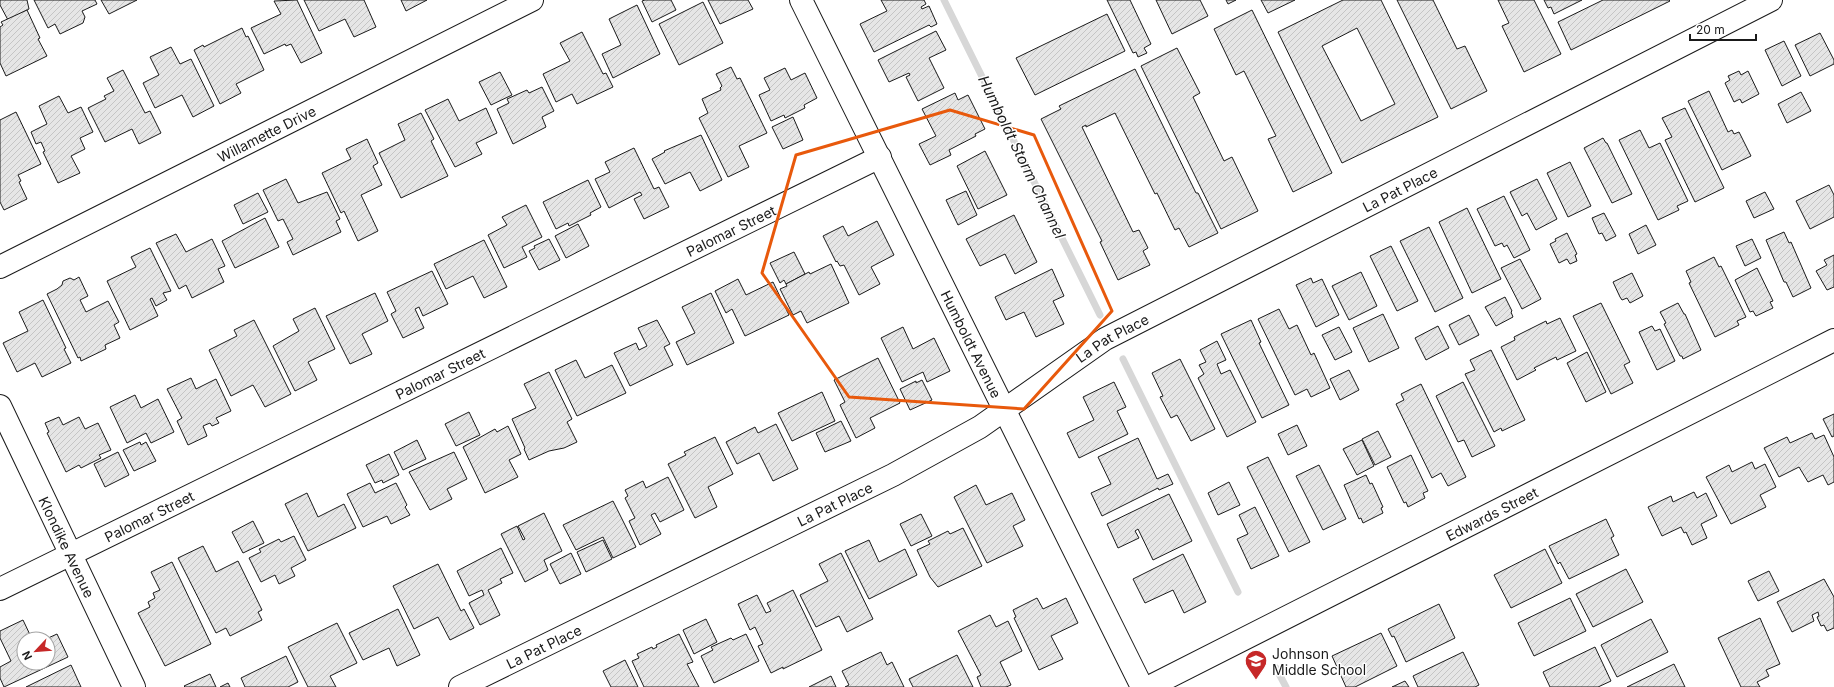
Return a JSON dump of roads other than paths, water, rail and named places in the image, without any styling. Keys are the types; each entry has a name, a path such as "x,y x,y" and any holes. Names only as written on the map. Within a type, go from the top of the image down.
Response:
{"street":[{"name":"Willamette Drive","path":"0,266 532,0"},
{"name":"Humboldt Avenue","path":"802,0 1142,687"},
{"name":"La Pat Place","path":"460,687 893,476 952,444 1006,410 1111,336 1771,0"},
{"name":"Palomar Street","path":"0,589 880,157"},
{"name":"Edwards Street","path":"1148,687 1834,340"},
{"name":"Klondike Avenue","path":"0,406 134,687"}],"waterway":[{"name":"Humboldt Storm Channel","path":"944,0 1100,315"},
{"path":"1123,359 1238,592"},
{"name":"Humboldt Storm Channel","path":"1276,668 1286,687"}],"place":[{"name":"Johnson Middle School","path":"1256,680"}]}
